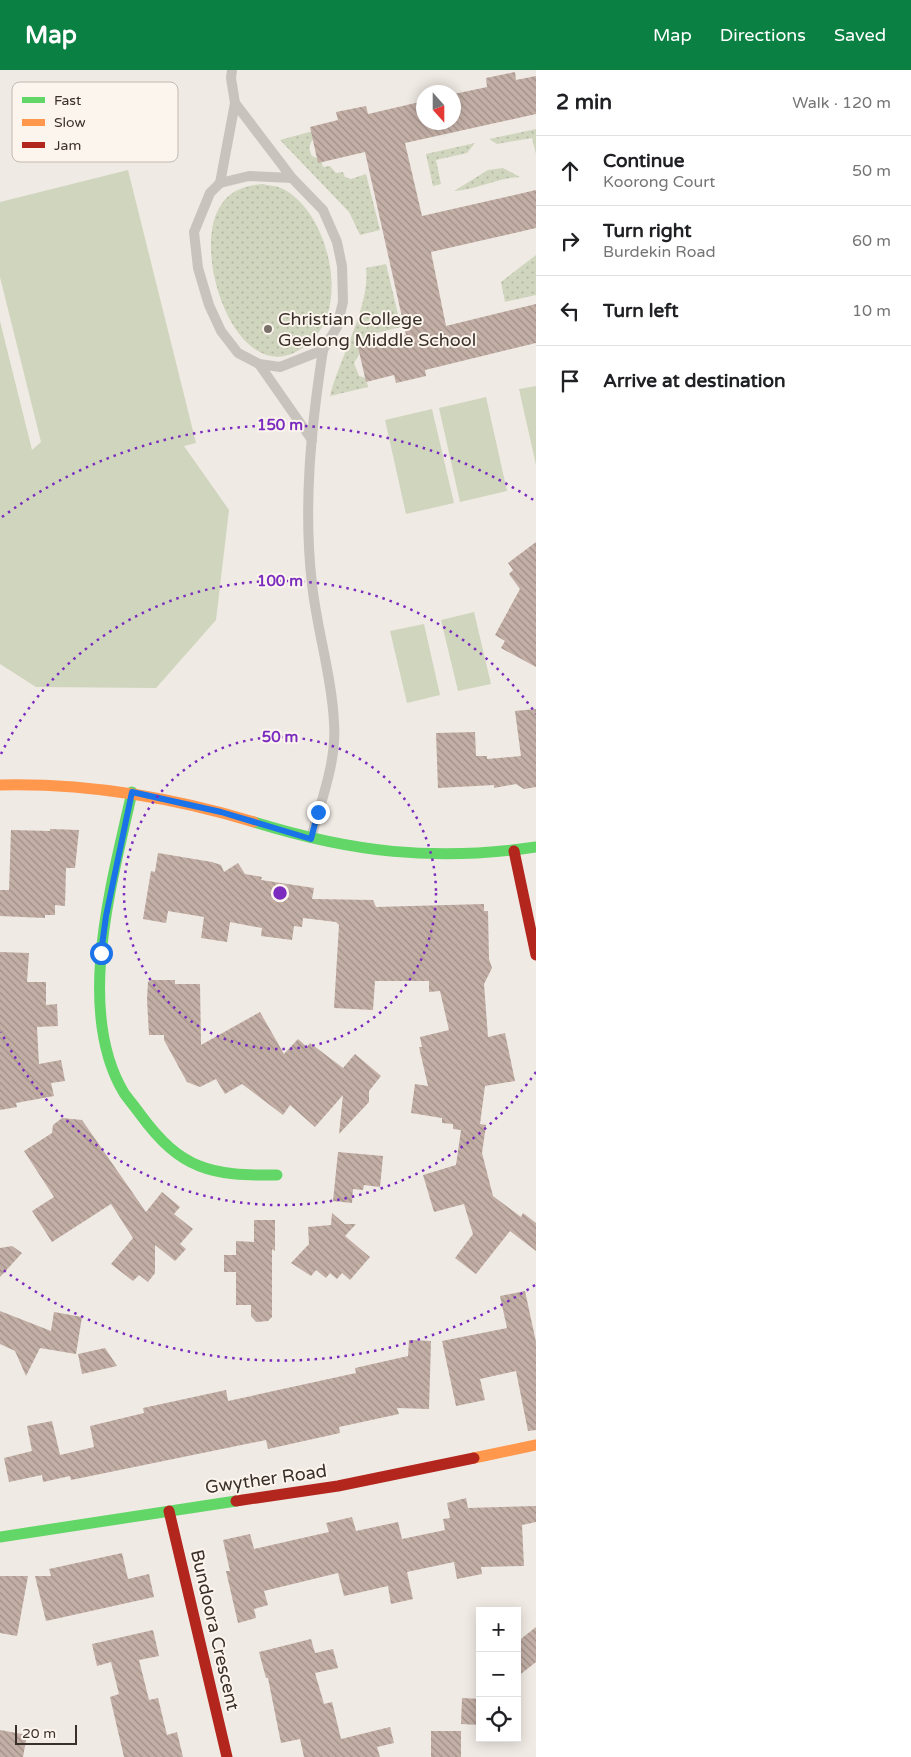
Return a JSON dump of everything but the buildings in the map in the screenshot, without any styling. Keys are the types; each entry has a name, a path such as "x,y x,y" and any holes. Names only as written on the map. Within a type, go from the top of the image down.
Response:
{"street":[{"path":"0,785 62,785 132,792 221,812 311,839 398,854 457,855 514,851 536,847"},
{"path":"132,792 106,916 101,953 100,995 102,1027 116,1078 130,1104 145,1124 175,1152 195,1167 215,1174 277,1175"},
{"path":"514,851 536,955"},
{"name":"Gwyther Road","path":"0,1537 347,1484 536,1446"},
{"name":"Bundoora Crescent","path":"169,1511 227,1757"}],"lane":[{"path":"220,183 235,103 231,78 232,70"},
{"path":"235,103 292,178 323,210 337,242 342,266 343,302 337,327 323,350 313,415 308,534 312,586 326,657 334,723 331,764 311,839"},
{"path":"292,178 249,176 220,183 210,193 194,232 198,268 209,304 221,331 238,353 258,364 280,367 323,350"},
{"path":"258,364 312,440"}],"path":[{"path":"260,429 282,416"}],"green space":[{"path":"536,129 536,154 532,138 497,144 489,139"},
{"path":"313,131 315,137 310,144 310,151 312,156 321,160 323,167 330,166 336,173 343,172 345,177 351,179 366,174 380,230 360,235 349,212 280,140"},
{"path":"475,143 467,153 436,160 441,184 433,186 426,154"},
{"path":"503,168 520,177 503,179 471,189 454,191 488,170"},
{"path":"128,170 196,443 184,446 229,510 216,620 156,688 36,687 0,664 0,321 32,450 41,442 0,277 0,202"},
{"path":"263,184 283,189 300,202 313,218 329,260 332,282 330,303 325,322 314,338 289,355 265,354 245,340 228,317 217,288 211,257 212,228 221,205 239,189"},
{"path":"536,255 536,295 505,302 501,282"},
{"path":"386,264 401,327 373,334 370,339 358,342 361,351 354,363 359,376 366,378 368,387 330,396 364,298 366,268"},
{"path":"536,386 536,465 519,389"},
{"path":"486,397 507,491 460,502 439,408"},
{"path":"432,409 454,503 406,514 385,420"},
{"path":"474,612 491,684 458,691 441,620"},
{"path":"424,624 440,695 407,703 390,631"}],"traffic: fast":[{"path":"132,792 108,904 102,944 101,1023 109,1060 124,1093 155,1133 184,1158 199,1166 215,1171 234,1174 277,1175"},
{"path":"254,822 325,841 393,851 463,854 536,847"},
{"path":"0,1537 236,1501"}],"traffic: slow":[{"path":"0,785 64,786 128,793 191,805 254,822"},
{"path":"474,1458 536,1445"}],"traffic: jam":[{"path":"514,851 536,955"},
{"path":"236,1501 338,1486 474,1458"},
{"path":"169,1511 227,1757"}],"place":[{"name":"Christian College Geelong Middle School","path":"268,329"}],"route":[{"path":"101,953 106,916 132,792 221,812 311,839 318,812"}]}
